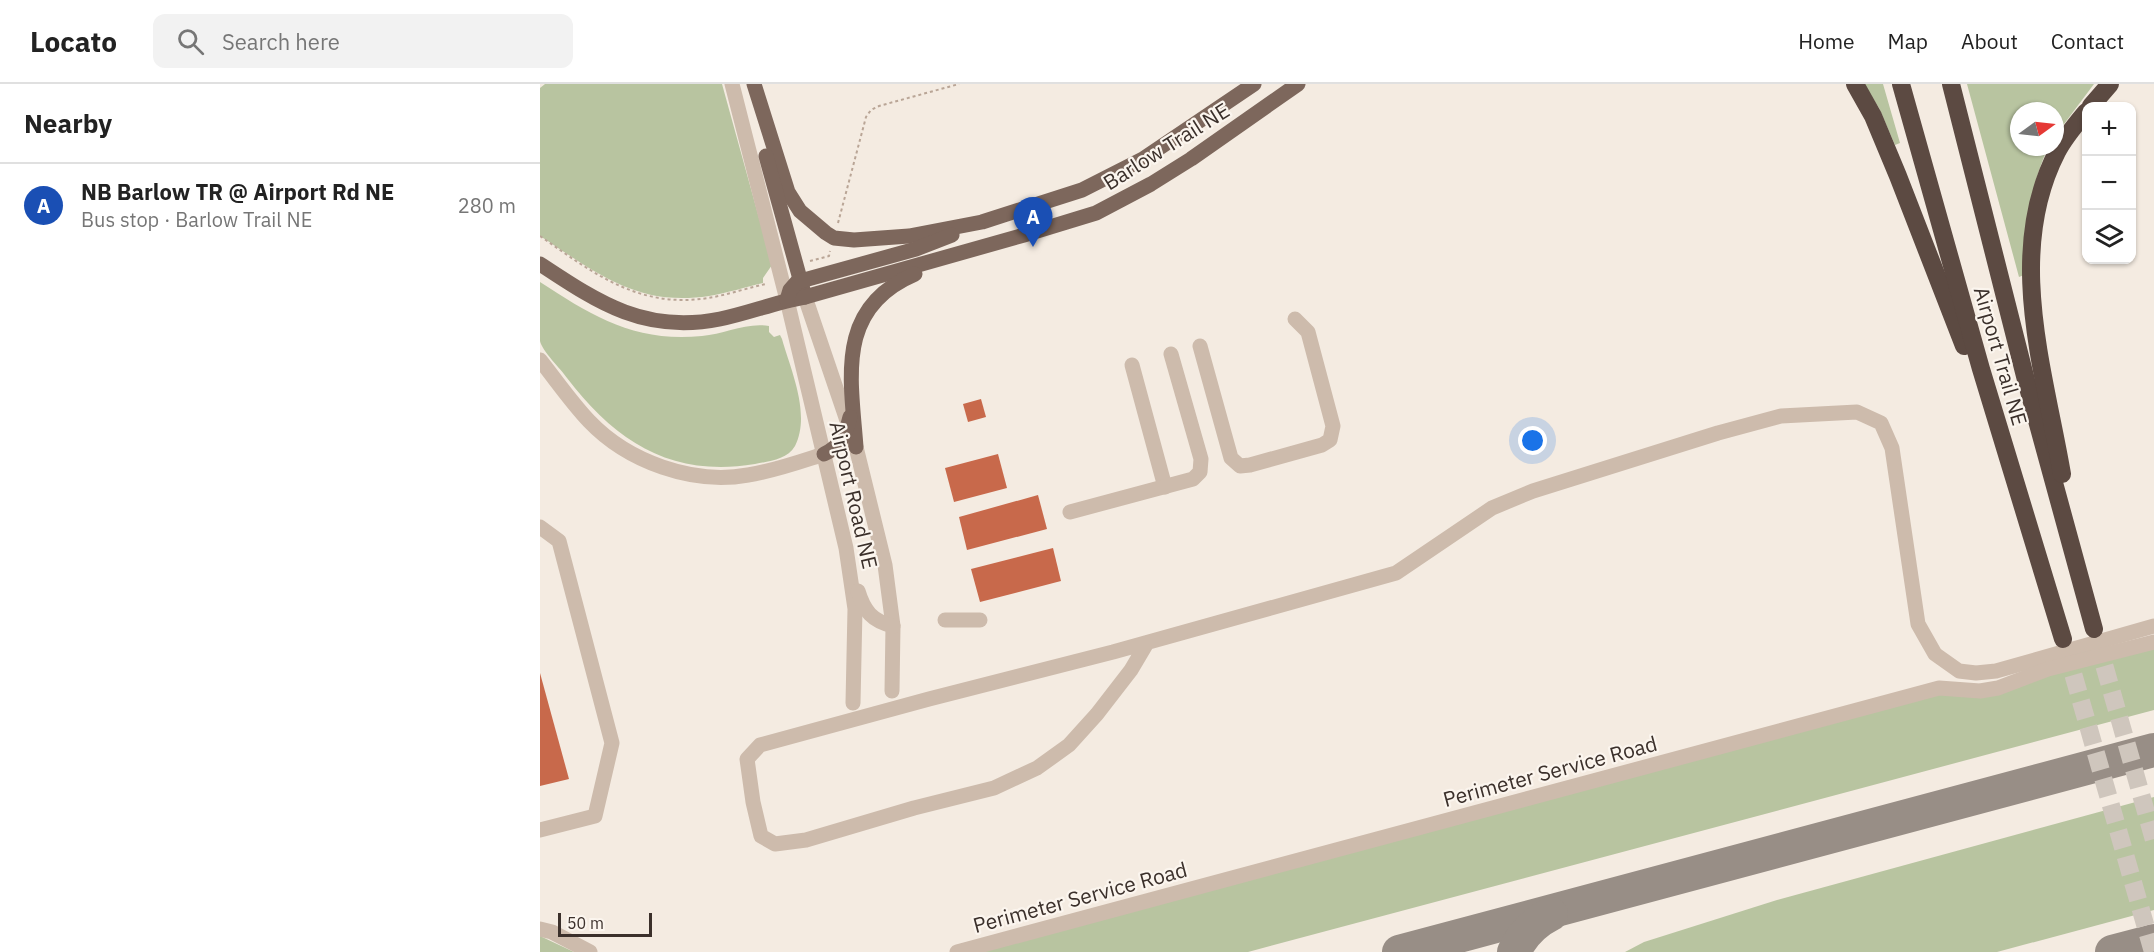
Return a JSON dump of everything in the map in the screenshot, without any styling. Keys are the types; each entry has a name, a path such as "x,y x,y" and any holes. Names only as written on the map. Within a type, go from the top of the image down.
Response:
{"highway":[{"path":"1855,84 1873,116 1898,176 1967,355 1981,369"},
{"name":"Airport Trail NE","path":"1901,84 1981,369 2063,639"},
{"name":"Airport Trail NE","path":"1951,84 2027,384 2094,630"},
{"path":"2094,102 2110,84"},
{"path":"2080,579 2037,337 2031,286 2031,240 2037,206 2046,177 2058,150 2082,117"}],"main road":[{"path":"540,264 607,305 639,318 660,321 720,319 805,297 767,159 753,84"},
{"name":"Barlow Trail NE","path":"753,84 788,192 800,211 826,234 844,239 870,240 909,236 982,222 1052,201 1102,181 1143,159 1254,84"},
{"name":"Barlow Trail NE","path":"805,297 971,251 1096,213 1125,199 1191,159 1298,84"},
{"path":"787,300 790,290 800,280 916,249 982,222"},
{"path":"824,454 836,447 848,428 851,413 851,352 859,326 874,304 891,286 971,251"},
{"path":"851,387 856,447"}],"street":[{"name":"Airport Road NE","path":"732,84 787,300 846,548 855,609 853,703"},
{"path":"805,297 856,447 885,565 892,626 892,691"},
{"path":"1200,346 1231,458 1240,466 1322,445 1330,440 1333,426 1308,332 1295,319"},
{"path":"1070,513 1193,479 1200,472 1201,459 1171,354"},
{"path":"540,360 590,422 611,440 634,454 670,469 689,474 731,477 767,471 824,454"},
{"path":"1132,365 1165,487"},
{"path":"1147,643 1131,670 1097,714 1069,745 1037,768 994,788 914,808 806,840 775,844 761,836 747,759 760,745 1147,643 1396,573 1492,508 1566,480 1780,416 1857,412 1881,423 1892,448 1918,624 1935,654 1959,671 1976,673 1996,670 2154,626"},
{"path":"540,527 559,541 612,743 595,816 540,830"},
{"path":"846,548 866,612 874,620 892,626"},
{"path":"945,620 980,620"},
{"name":"Perimeter Service Road","path":"957,952 1939,688 1980,691 1998,688 2048,669 2154,642"},
{"path":"540,928 590,952"}],"path":[{"path":"836,229 866,117 871,110 959,84"},
{"path":"540,237 604,280 627,290 656,298 701,299 766,284"},
{"path":"804,262 829,256 831,247"}],"green space":[{"path":"545,84 722,84 772,265 763,278 763,283 709,296 683,298 639,292 580,263 540,236 540,88"},
{"path":"1864,84 1883,84 1900,143 1895,145 1879,108"},
{"path":"1967,84 2094,84 2064,124 2064,102 2010,102 2010,156 2045,156 2032,194 2026,225 2024,275 2019,277"},
{"path":"540,282 597,316 635,331 678,337 710,335 752,326 769,326 769,332 774,337 780,335 782,339 798,392 801,420 799,434 792,451 777,459 755,464 725,467 698,465 672,460 626,437 586,401 541,345"},
{"path":"2154,646 2154,710 1248,952 977,952 1944,693 2016,685"},
{"path":"2154,797 2154,910 1997,952 1625,952 1644,942 1777,900"},
{"path":"540,936 574,952 540,952"}],"building":[{"path":"981,399 986,417 968,422 963,404"},
{"path":"998,454 1007,488 954,502 945,468"},
{"path":"1038,495 1047,529 967,550 959,517"},
{"path":"1053,548 1061,581 980,602 971,569"},
{"path":"540,673 569,779 540,786"}],"taxiway":[{"path":"1399,952 2154,750"},
{"path":"1514,952 1530,930 1551,914"},
{"path":"2112,952 2154,941"}],"tunnel":[{"path":"2097,640 2154,840"},
{"path":"2066,649 2153,952"}],"place":[{"name":"NB Barlow TR @ Airport Rd NE","path":"1033,247"}]}
